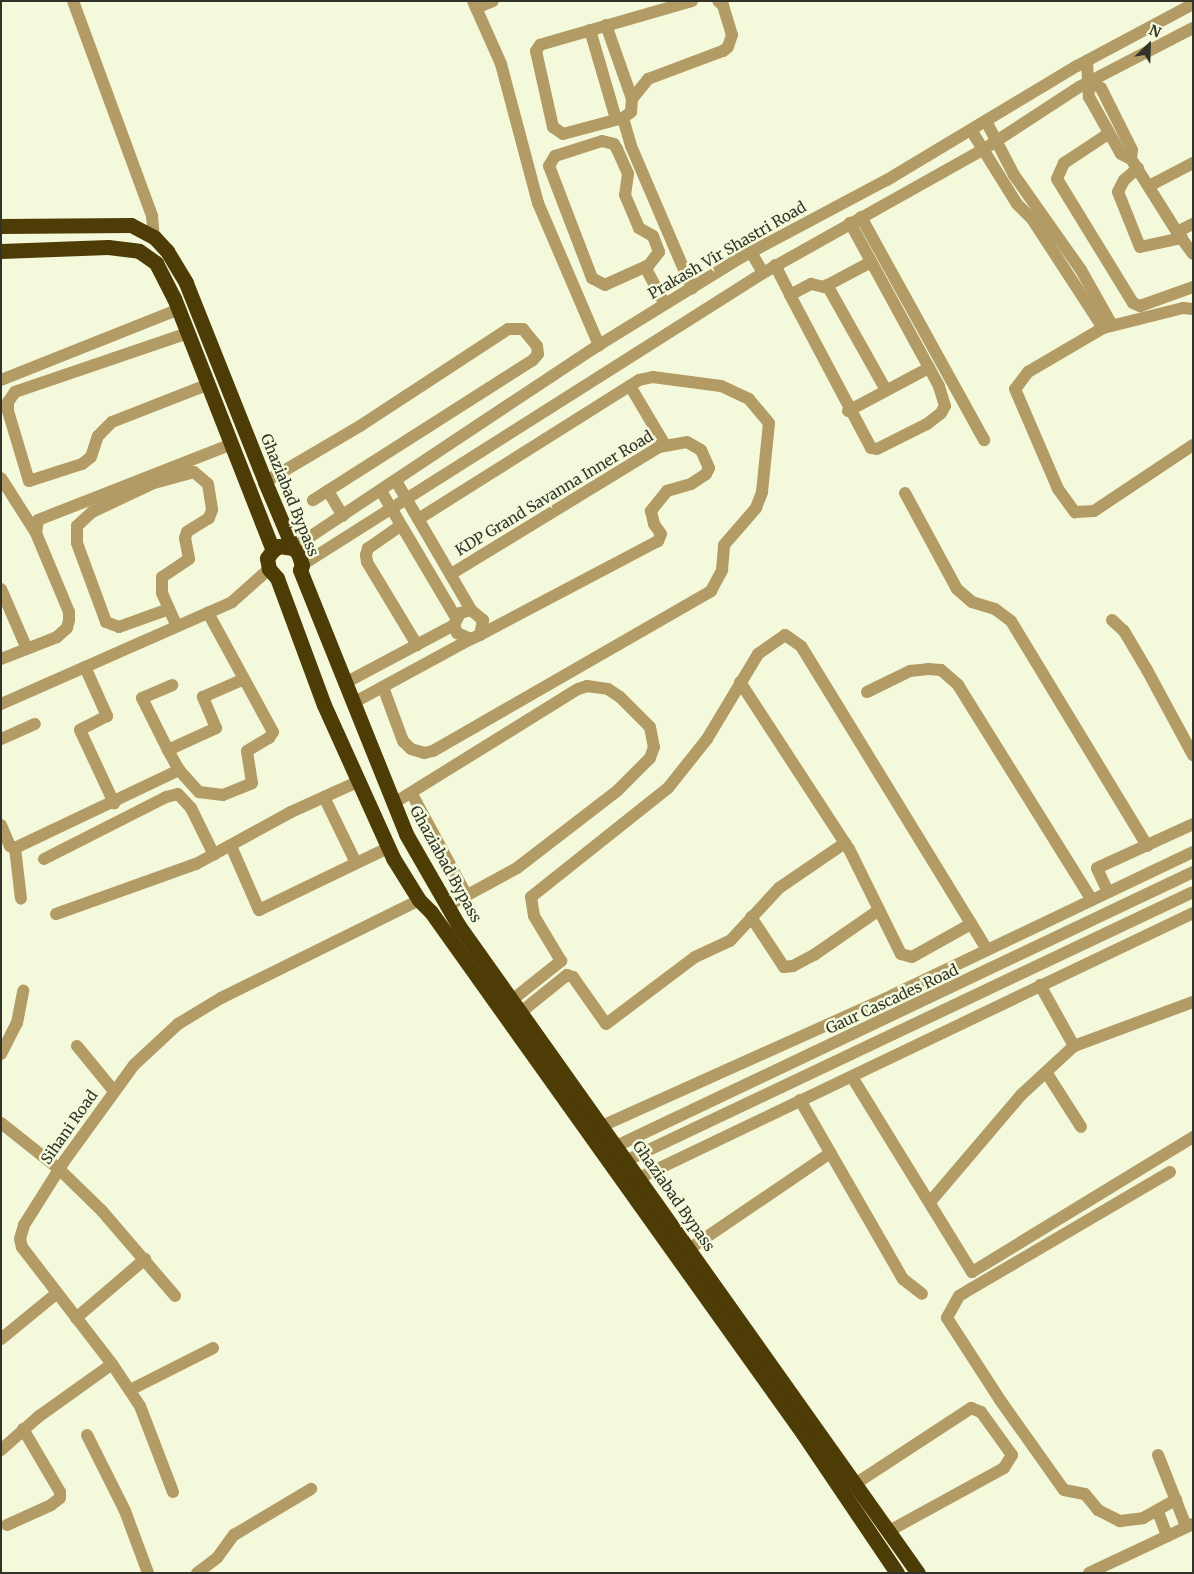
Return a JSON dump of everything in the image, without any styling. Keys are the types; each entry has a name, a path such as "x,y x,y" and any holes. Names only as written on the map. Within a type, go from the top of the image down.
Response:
{"highway":[{"name":"Ghaziabad Bypass","path":"1,226 131,225 154,237 186,283 406,834 447,906 602,1126 610,1149 613,1167 804,1435 897,1573"},
{"path":"1,251 108,247 139,251 161,269 209,384 273,550"},
{"path":"293,548 279,546 273,550 267,558 273,573 286,580 301,567"},
{"name":"Ghaziabad Bypass","path":"273,573 357,782 388,848 420,900 432,912 610,1149 627,1160 918,1573"}],"street":[{"path":"73,1 152,216 154,237"},
{"path":"493,1 474,5 501,64 538,203 599,345"},
{"path":"606,26 632,99 631,112 619,119 563,134 552,127 537,48 590,30 692,1"},
{"path":"632,99 640,87 657,73 728,46 731,28 723,5 718,1"},
{"name":"Prakash Vir Shastri Road","path":"293,548 599,345 751,252 887,180 1087,61 1193,4"},
{"path":"301,567 763,272 984,149 1040,109 1193,28"},
{"path":"590,30 619,119 692,288"},
{"path":"1087,61 1090,82 1088,97 1108,134 1121,154 1134,164 1192,252"},
{"path":"1090,82 1101,88 1132,150 1134,164 1118,192 1140,247 1180,235 1193,224"},
{"path":"986,121 1018,182 1108,327"},
{"path":"971,130 1017,204 1046,229"},
{"path":"1108,134 1064,163 1057,179 1133,302 1140,306 1193,287"},
{"path":"602,141 614,144 628,174 625,195 639,228 653,236 657,243 656,259 645,267 605,285 592,278 549,173 549,166 555,156 602,141"},
{"path":"1149,186 1193,163"},
{"path":"775,266 848,410 868,445 874,449 927,424 944,406 939,386 871,262 855,220"},
{"path":"855,220 984,440"},
{"path":"751,252 763,272"},
{"path":"790,296 812,284 827,285 871,262"},
{"path":"645,267 666,304"},
{"path":"827,285 886,390"},
{"path":"1193,309 1183,308 1108,327 1028,372 1015,389 1016,398 1063,499 1075,512 1094,511 1193,445"},
{"path":"1,380 179,309"},
{"path":"265,482 360,426 508,329 523,329 537,346 538,354 533,360 313,500"},
{"path":"188,333 16,392 8,402 8,411 29,481 82,464 91,457 98,436 112,422 209,384"},
{"path":"848,410 929,368"},
{"path":"383,687 403,741 411,749 424,753 433,751 711,591 722,570 724,546 756,508 762,492 769,423 749,399 721,386 654,377 630,386 418,518"},
{"path":"630,386 666,445"},
{"name":"KDP Grand Savanna Inner Road","path":"451,574 666,445 687,442 701,450 709,468 700,480 667,491 650,511 654,524 662,534 658,541 476,637"},
{"path":"36,533 38,520 44,515 232,444"},
{"path":"169,609 119,627 106,622 77,543 77,526 92,512 154,483 194,472 208,484 212,510 209,518 187,532 185,538 189,560 162,577 162,592 177,626"},
{"path":"1,478 36,533 69,612 69,620 62,633 1,659"},
{"path":"354,703 476,637 483,620 471,610 396,481"},
{"path":"328,491 343,516"},
{"path":"381,491 455,622 457,633 476,637"},
{"path":"905,493 957,589 972,602 995,609 1010,621 1147,846"},
{"path":"400,526 368,548 366,554 417,645"},
{"path":"1,704 208,613 237,598 273,573"},
{"path":"1,589 27,649"},
{"path":"346,682 417,645 455,622 460,613 471,610"},
{"path":"172,685 142,698 179,770 199,792 224,795 252,783 247,751 273,733 242,680 208,613"},
{"path":"1112,620 1124,631 1193,756"},
{"path":"846,843 780,888 730,941 695,956 606,1024 571,977 534,916 531,897 668,788 707,739 758,654 772,642 786,635 801,646 986,948"},
{"path":"85,667 107,716 80,730 114,803"},
{"path":"867,692 910,671 928,669 941,670 958,685 1092,900"},
{"path":"168,750 216,728 203,697 242,680"},
{"path":"740,682 846,843 901,954 912,957 971,924"},
{"path":"394,803 412,794 578,689 587,686 608,689 620,697 650,727 654,747 650,758 639,772 536,854 447,906"},
{"path":"1,738 35,724"},
{"path":"15,848 114,803 179,770"},
{"path":"56,914 214,855 324,797 357,782"},
{"path":"44,859 166,797 178,794 191,808 214,855"},
{"path":"412,794 467,896"},
{"path":"324,797 356,864"},
{"path":"1,824 10,846 15,848"},
{"path":"1108,892 1096,868 1193,824"},
{"path":"231,846 259,910 388,848"},
{"path":"15,848 22,899"},
{"path":"602,1126 892,995 986,948 1193,852"},
{"path":"1166,864 1174,881"},
{"name":"Gaur Cascades Road","path":"610,1149 1193,872"},
{"name":"Gaur Cascades Road","path":"613,1167 1193,892"},
{"name":"Sihani Road","path":"173,1492 150,1426 130,1390 22,1247 20,1240 24,1224 59,1169 114,1090 134,1065 178,1024 221,998 420,900"},
{"path":"751,917 784,967 793,966 814,955 879,910"},
{"path":"639,1178 800,1100 852,1078 915,1045 1193,913"},
{"path":"512,1000 561,960"},
{"path":"521,1012 567,975 571,977"},
{"path":"1040,985 1074,1046"},
{"path":"1,1054 5,1038 22,1006 23,991"},
{"path":"892,995 901,1012"},
{"path":"930,1202 1021,1095 1074,1046 1193,1002"},
{"path":"907,1028 915,1045"},
{"path":"77,1046 114,1090"},
{"path":"1046,1072 1081,1127"},
{"path":"852,1078 972,1272 1193,1137"},
{"path":"800,1100 903,1279 922,1294"},
{"path":"1,1123 59,1169 145,1259 175,1296"},
{"path":"689,1249 830,1153"},
{"path":"1170,1172 959,1296 948,1318 1000,1400 1064,1490 1086,1494 1098,1510 1120,1521 1143,1518 1158,1512 1176,1500"},
{"path":"76,1318 145,1259"},
{"path":"1,1340 57,1293"},
{"path":"130,1390 213,1348"},
{"path":"1,1450 23,1429 112,1364"},
{"path":"855,1484 971,1408 981,1412 1012,1454 1004,1468 889,1530"},
{"path":"7,1525 51,1505 60,1498 60,1492 23,1429"},
{"path":"87,1435 125,1511 148,1573"},
{"path":"1089,1573 1113,1568 1189,1525 1176,1500 1158,1455"},
{"path":"197,1573 217,1558 234,1535 311,1489"},
{"path":"1158,1512 1167,1536"}]}
